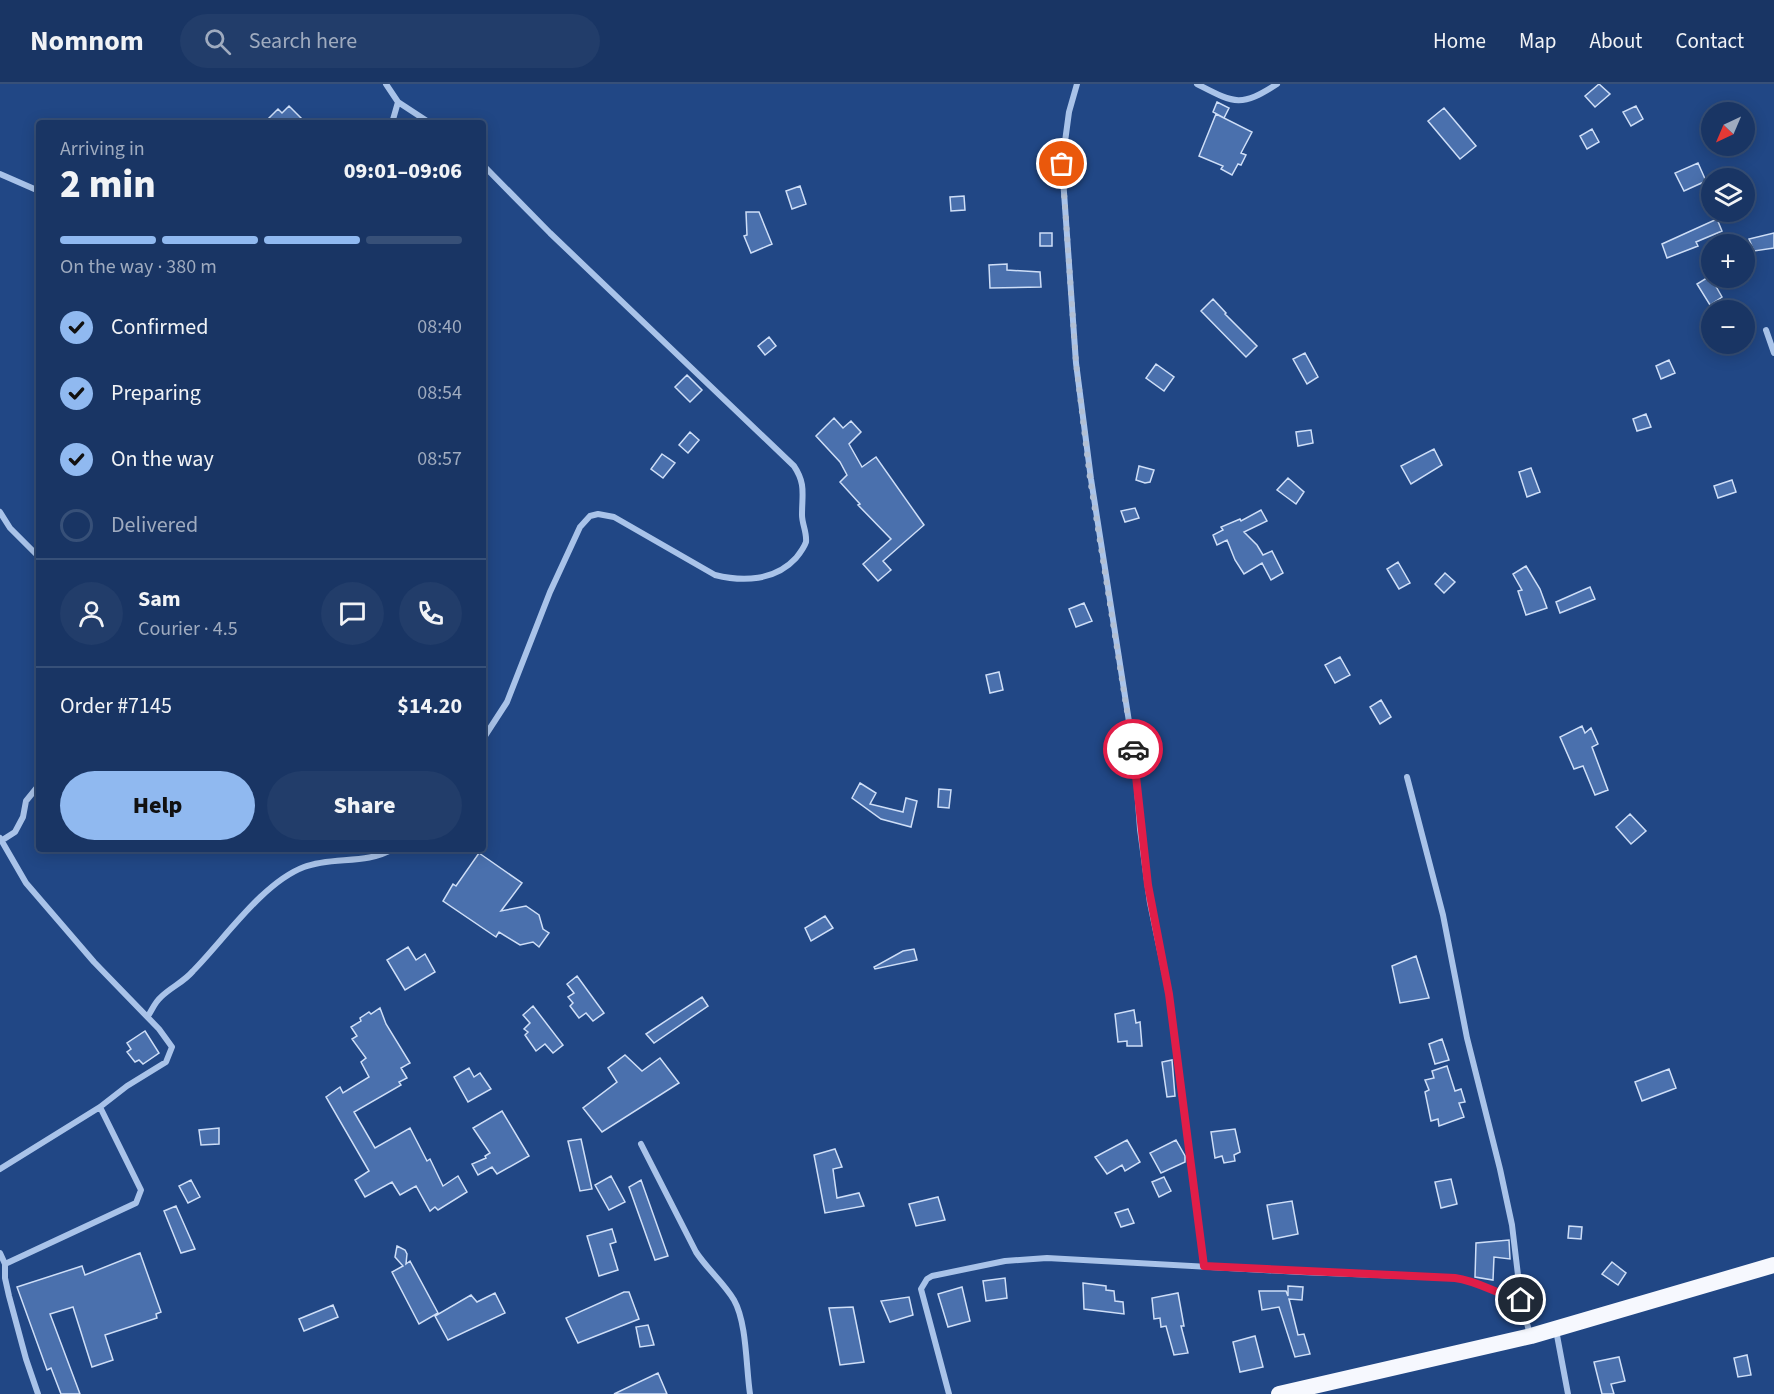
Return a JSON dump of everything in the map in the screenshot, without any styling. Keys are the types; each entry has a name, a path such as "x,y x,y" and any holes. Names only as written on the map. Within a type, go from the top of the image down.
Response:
{"highway":[{"path":"1279,1394 1531,1336 1774,1265"}],"street":[{"path":"386,84 398,102 425,120"},
{"path":"1077,84 1069,112 1062,164 1076,363 1090,479 1135,760 1140,829 1150,903 1169,994 1204,1266"},
{"path":"1197,84 1228,100 1240,102 1257,97 1277,84"},
{"path":"393,120 398,102"},
{"path":"486,168 550,233 794,466 804,486 801,519 806,533 806,543 785,569 764,577 732,579 714,574 614,517 598,514 590,516 580,527 550,592 507,702 486,734"},
{"path":"0,174 36,190"},
{"path":"1767,330 1774,353"},
{"path":"0,512 10,528 36,554"},
{"path":"1407,777 1446,925 1465,1029 1512,1225 1521,1300 1531,1336"},
{"path":"0,1169 100,1107 127,1086 166,1062 172,1047 148,1016 94,962 26,883 1,839 15,832 23,817 28,798 36,789"},
{"path":"148,1016 160,998 192,972 262,896 278,883 302,868 315,864 334,860 376,857 387,852"},
{"path":"5,1264 136,1203 141,1190 100,1107"},
{"path":"641,1144 696,1252 705,1267 735,1302 740,1316 750,1394"},
{"path":"0,1253 5,1264 9,1296 38,1394"},
{"path":"949,1394 921,1289 927,1279 976,1267 1028,1259 1455,1278 1477,1283 1505,1296 1521,1300"},
{"path":"1556,1329 1568,1394"}],"building":[{"path":"1599,84 1610,94 1595,107 1585,96"},
{"path":"1217,102 1229,108 1224,118 1213,112"},
{"path":"289,106 303,120 267,120 278,109 282,113"},
{"path":"1636,106 1643,119 1631,126 1623,112"},
{"path":"1444,108 1476,146 1460,159 1428,121"},
{"path":"1216,114 1252,132 1241,153 1246,155 1232,175 1221,169 1223,166 1199,156"},
{"path":"1592,129 1599,142 1587,149 1580,136"},
{"path":"1698,163 1701,170 1701,183 1684,191 1675,173"},
{"path":"800,186 806,204 792,209 786,191"},
{"path":"964,196 965,210 951,211 950,197"},
{"path":"746,212 759,212 772,244 751,253 744,236 747,235"},
{"path":"1710,222 1718,222 1722,231 1715,234 1701,234 1701,240 1696,242 1698,246 1667,258 1662,244"},
{"path":"1040,233 1052,233 1052,246 1040,246"},
{"path":"1774,233 1774,248 1755,251 1755,238"},
{"path":"1007,264 1007,270 1040,272 1041,287 990,288 989,265"},
{"path":"1701,282 1701,288 1717,288 1722,297 1718,300 1707,300 1697,284"},
{"path":"1213,299 1257,346 1246,357 1201,311"},
{"path":"769,337 776,346 765,355 758,346"},
{"path":"1305,353 1318,377 1307,384 1293,359"},
{"path":"1669,360 1675,373 1661,379 1656,366"},
{"path":"1156,364 1174,377 1164,391 1146,378"},
{"path":"687,375 702,390 690,402 675,387"},
{"path":"1646,414 1651,427 1637,431 1633,419"},
{"path":"834,418 843,428 851,421 861,432 849,444 862,467 876,457 924,525 883,561 891,570 878,581 863,564 891,539 858,505 860,504 840,482 847,475 840,462 816,436"},
{"path":"1311,430 1313,443 1298,446 1296,432"},
{"path":"690,432 699,440 688,453 679,445"},
{"path":"1434,449 1442,465 1411,484 1401,466"},
{"path":"662,454 675,463 663,478 651,469"},
{"path":"1139,466 1154,470 1150,482 1136,480"},
{"path":"1531,468 1540,492 1527,497 1519,472"},
{"path":"1288,478 1304,492 1296,504 1277,490"},
{"path":"1732,480 1736,492 1718,498 1714,486"},
{"path":"1135,508 1139,518 1125,522 1121,511"},
{"path":"1261,510 1267,521 1244,532 1263,555 1272,551 1283,573 1271,580 1262,563 1244,574 1227,540 1217,545 1213,535 1223,530 1221,527 1240,519 1241,521"},
{"path":"1398,562 1410,583 1399,589 1387,569"},
{"path":"1526,566 1540,589 1547,608 1526,615 1518,591 1522,590 1513,574"},
{"path":"1445,573 1455,582 1444,593 1435,584"},
{"path":"1590,587 1595,599 1560,613 1556,602"},
{"path":"1084,603 1092,621 1076,627 1069,609"},
{"path":"1340,657 1350,675 1335,683 1325,665"},
{"path":"999,672 1003,690 990,693 986,675"},
{"path":"1381,700 1391,717 1380,724 1370,707"},
{"path":"1582,726 1585,733 1591,728 1598,744 1592,747 1608,790 1595,795 1583,766 1574,769 1560,737"},
{"path":"860,783 876,793 870,804 903,812 906,798 917,801 911,827 881,819 852,798"},
{"path":"939,789 951,790 949,808 938,807"},
{"path":"1630,814 1646,831 1631,844 1616,827"},
{"path":"479,853 522,883 501,911 526,906 539,915 543,929 549,933 539,947 533,942 520,945 499,932 496,937 443,901 453,884 456,886"},
{"path":"825,916 833,928 811,941 805,928"},
{"path":"408,947 416,960 425,954 435,972 405,990 387,960"},
{"path":"914,949 917,960 875,969 874,967 903,951"},
{"path":"1416,956 1429,998 1400,1003 1392,966"},
{"path":"577,976 604,1013 593,1021 586,1013 579,1018 570,1006 573,1003 568,997 574,993 567,984"},
{"path":"702,997 708,1006 654,1043 646,1034"},
{"path":"533,1006 563,1045 553,1053 545,1044 536,1051 525,1035 528,1032 524,1029 530,1023 523,1015"},
{"path":"380,1008 386,1024 410,1063 401,1068 407,1078 399,1082 401,1085 354,1112 375,1148 410,1128 427,1161 430,1159 443,1186 458,1176 467,1192 438,1210 435,1207 430,1211 416,1186 400,1195 392,1182 365,1197 355,1180 369,1171 326,1097 340,1087 343,1093 369,1077 361,1062 366,1058 352,1039 357,1036 351,1027 369,1012 371,1014"},
{"path":"1134,1010 1136,1023 1140,1022 1142,1046 1127,1046 1127,1041 1118,1042 1115,1014"},
{"path":"145,1031 159,1053 143,1064 139,1060 135,1062 127,1052 131,1049 127,1043"},
{"path":"1442,1039 1449,1060 1435,1064 1429,1044"},
{"path":"625,1055 642,1071 660,1058 679,1083 602,1132 583,1108 617,1082 608,1068"},
{"path":"1172,1060 1175,1096 1167,1097 1162,1062"},
{"path":"1447,1066 1455,1091 1461,1089 1465,1102 1459,1103 1464,1117 1439,1126 1438,1119 1431,1121 1425,1092 1429,1090 1425,1080 1434,1078 1432,1071"},
{"path":"469,1068 474,1077 480,1073 491,1089 468,1102 454,1077"},
{"path":"1669,1069 1676,1088 1642,1101 1635,1082"},
{"path":"502,1111 529,1156 497,1174 492,1167 478,1175 472,1164 486,1158 485,1156 490,1153 473,1128"},
{"path":"219,1128 219,1144 201,1145 199,1130"},
{"path":"1235,1129 1240,1152 1234,1155 1235,1161 1224,1163 1222,1156 1215,1158 1211,1132"},
{"path":"581,1139 592,1189 580,1191 568,1141"},
{"path":"1127,1140 1140,1162 1125,1171 1122,1165 1107,1174 1095,1157"},
{"path":"1176,1140 1185,1156 1185,1162 1161,1173 1150,1153"},
{"path":"835,1149 842,1167 833,1169 837,1198 859,1193 864,1206 825,1213 814,1155"},
{"path":"611,1176 625,1202 609,1210 595,1185"},
{"path":"1164,1177 1171,1191 1159,1197 1152,1182"},
{"path":"1451,1179 1457,1204 1441,1208 1435,1182"},
{"path":"191,1180 200,1197 188,1203 179,1186"},
{"path":"641,1180 668,1256 655,1260 629,1187"},
{"path":"938,1197 945,1220 916,1226 909,1204"},
{"path":"1292,1201 1298,1234 1273,1239 1267,1205"},
{"path":"176,1206 195,1249 181,1253 164,1211"},
{"path":"1128,1209 1134,1223 1121,1227 1115,1213"},
{"path":"1569,1226 1582,1227 1581,1239 1568,1238"},
{"path":"612,1229 616,1242 610,1244 618,1270 599,1276 587,1236"},
{"path":"1509,1240 1510,1259 1494,1257 1493,1280 1475,1277 1476,1243"},
{"path":"397,1246 405,1250 406,1264 410,1261 438,1313 419,1324 392,1272 403,1266 395,1257"},
{"path":"140,1253 161,1312 156,1314 157,1318 105,1335 113,1360 92,1367 73,1307 50,1314 80,1394 61,1394 51,1368 47,1370 17,1287 82,1266 85,1275"},
{"path":"1612,1262 1626,1273 1618,1285 1602,1274"},
{"path":"1005,1278 1007,1298 986,1301 983,1281"},
{"path":"1083,1283 1106,1286 1106,1290 1114,1291 1115,1301 1123,1302 1124,1314 1084,1309"},
{"path":"1288,1286 1303,1287 1302,1300 1289,1299 1298,1335 1304,1334 1310,1354 1295,1357 1279,1307 1262,1310 1259,1291 1286,1291 1288,1296"},
{"path":"962,1287 970,1321 948,1327 938,1294"},
{"path":"624,1292 629,1292 639,1319 578,1343 566,1318"},
{"path":"495,1293 505,1313 448,1340 435,1316 471,1295 477,1302"},
{"path":"1178,1293 1184,1326 1181,1326 1188,1353 1174,1355 1166,1326 1161,1327 1160,1318 1154,1319 1152,1298"},
{"path":"909,1297 913,1315 890,1322 881,1301"},
{"path":"333,1305 338,1317 304,1331 299,1319"},
{"path":"853,1307 864,1362 840,1365 829,1308"},
{"path":"648,1325 654,1345 640,1347 636,1327"},
{"path":"1255,1336 1263,1367 1240,1372 1233,1342"},
{"path":"1747,1355 1751,1375 1738,1377 1734,1358"},
{"path":"1619,1357 1625,1381 1611,1384 1614,1394 1602,1394 1594,1362"},
{"path":"658,1373 667,1394 614,1394"}],"way so far":[{"path":"1062,164 1076,363 1090,479 1133,749"}],"route":[{"path":"1133,749 1140,829 1150,903 1169,994 1204,1266 1455,1278 1477,1283 1493,1292 1521,1300"}]}
